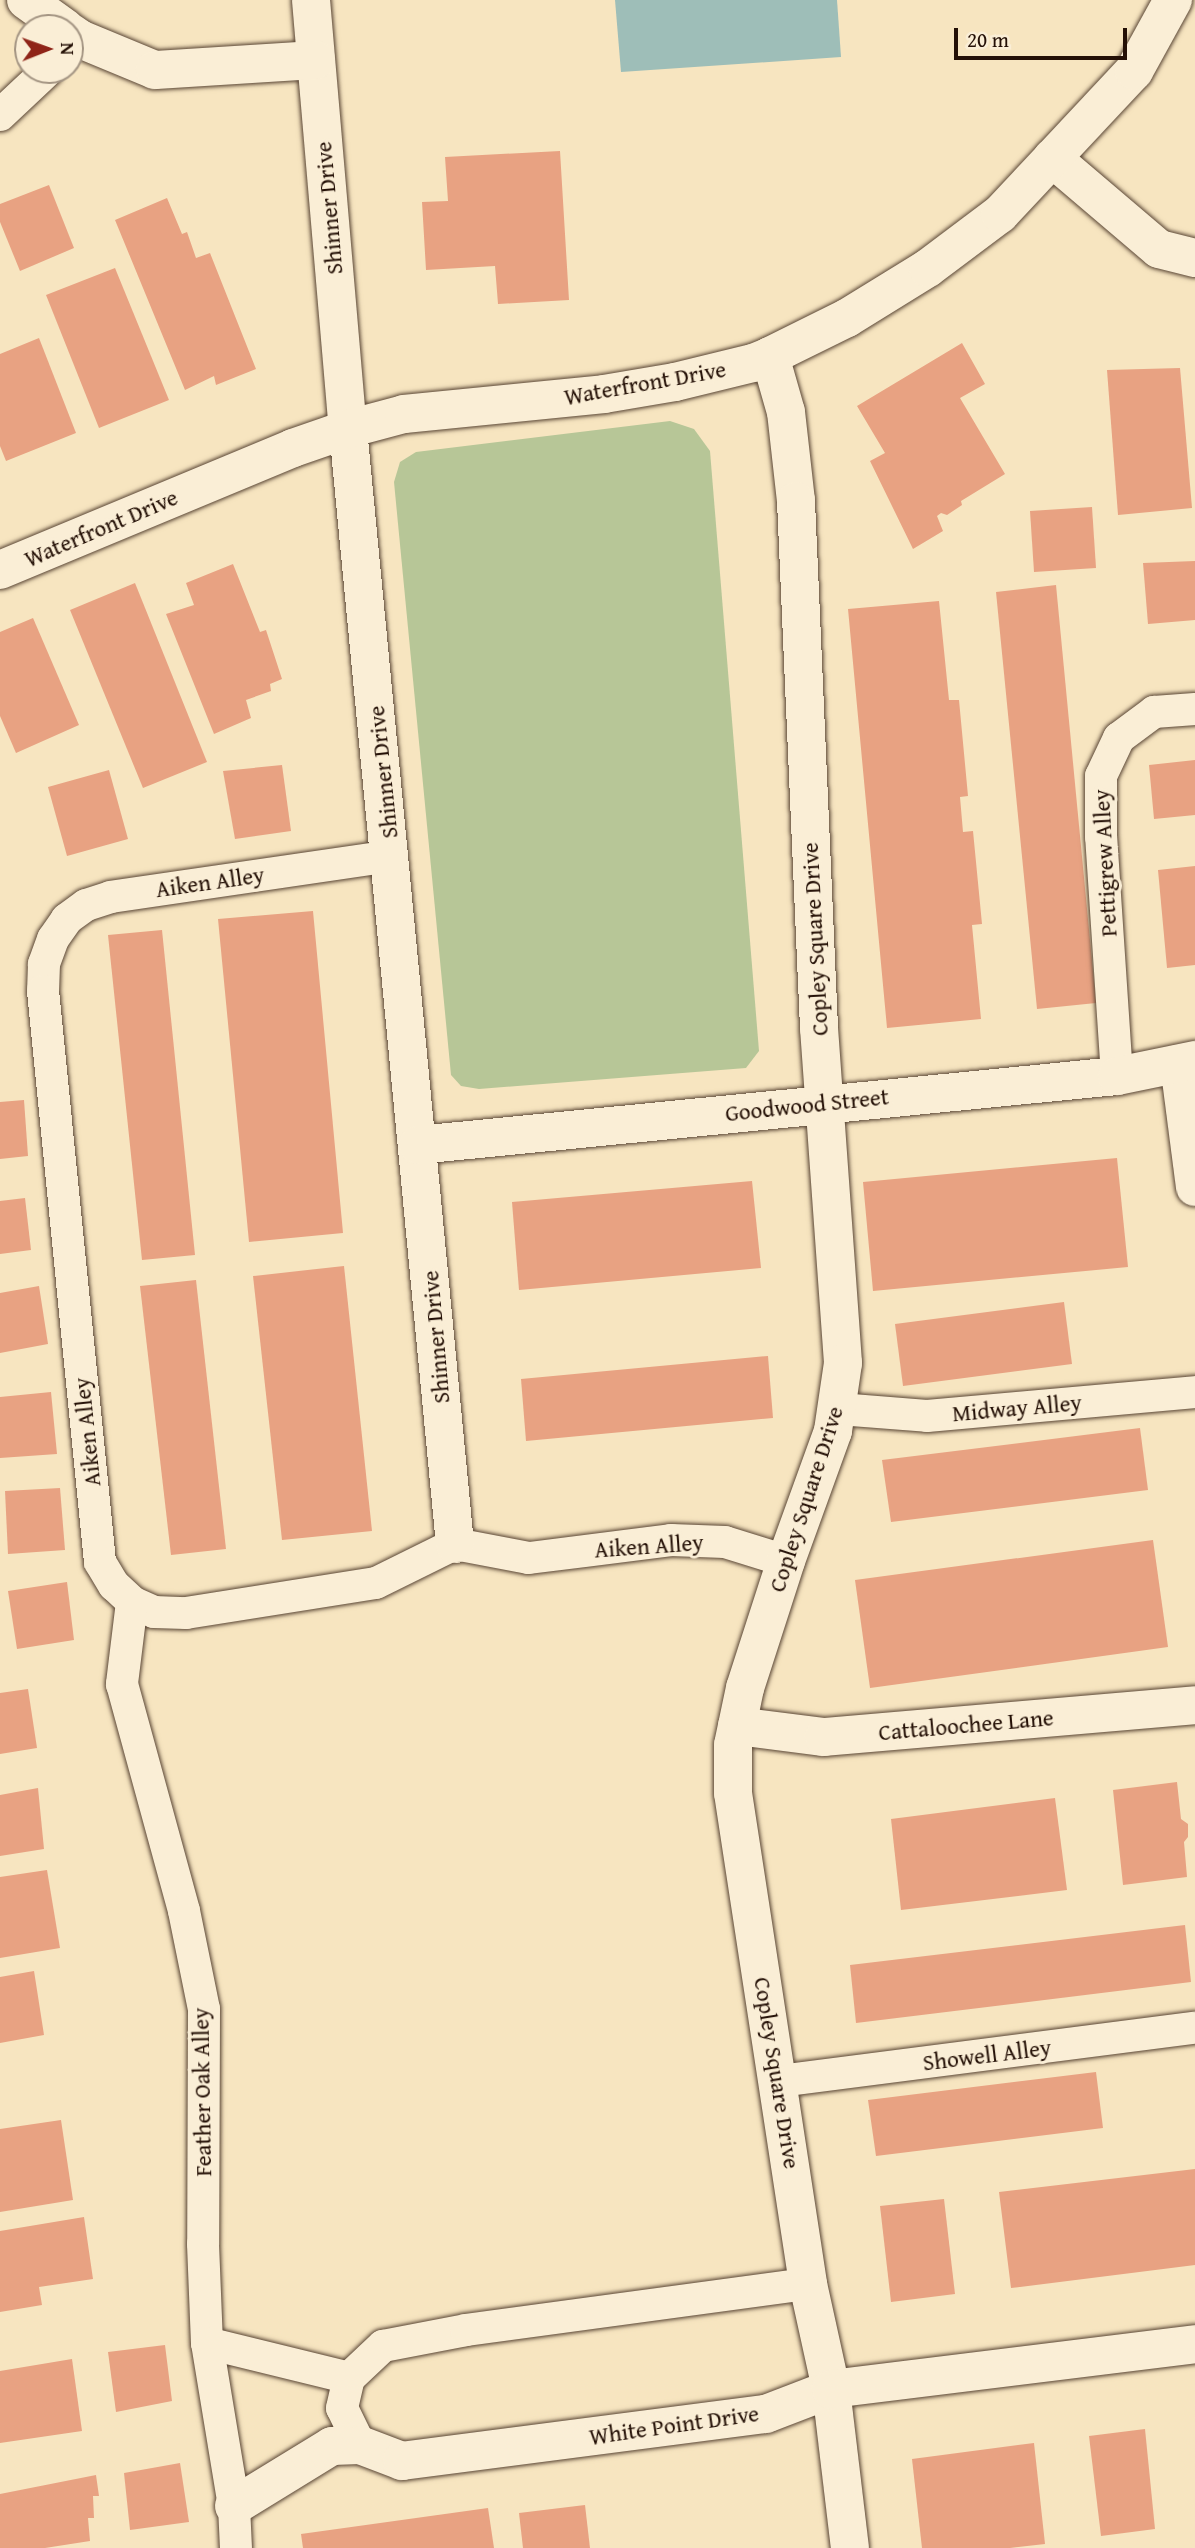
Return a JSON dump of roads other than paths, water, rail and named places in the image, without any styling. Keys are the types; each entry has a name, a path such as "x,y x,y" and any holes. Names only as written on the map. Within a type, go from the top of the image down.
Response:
{"street":[{"path":"26,0 43,14"},
{"name":"Shinner Drive","path":"311,0 348,429 455,1544"},
{"name":"Waterfront Drive","path":"0,570 293,448 348,429 404,414 604,394 675,382 753,363 770,356 847,318 929,268 1000,214 1135,71 1173,0"},
{"path":"84,42 155,69 316,60"},
{"path":"1052,158 1159,249 1195,258"},
{"name":"Copley Square Drive","path":"770,356 786,412 796,501 818,1014 843,1363 839,1409 745,1688 733,1745 733,1793 808,2284 831,2389 850,2548"},
{"path":"1187,1062 1195,1187"},
{"name":"Goodwood Street","path":"418,1144 1117,1076 1187,1062"},
{"name":"Cattaloochee Lane","path":"737,1726 824,1737 1195,1705"},
{"name":"White Point Drive","path":"234,2506 332,2446 360,2445 402,2461 766,2414 831,2389 1195,2344"}],"lane":[{"path":"0,115 32,84"},
{"name":"Pettigrew Alley","path":"1117,1076 1101,837 1101,776 1119,738 1154,712 1195,709"},
{"name":"Aiken Alley","path":"132,1602 114,1585 100,1562 43,992 44,964 52,939 66,919 86,905 111,897 391,856"},
{"name":"Midway Alley","path":"839,1409 927,1416 1195,1392"},
{"name":"Aiken Alley","path":"455,1544 529,1558 671,1540 725,1542 786,1561"},
{"path":"132,1602 154,1612 186,1613 376,1583 455,1544"},
{"name":"Feather Oak Alley","path":"132,1602 122,1684 184,1911 204,2008 203,2245 207,2343 234,2506 236,2548"},
{"name":"Showell Alley","path":"779,2081 1195,2028"},
{"path":"360,2445 342,2408 349,2378 383,2346 466,2330 808,2284"},
{"path":"207,2343 349,2378"}],"water":[{"path":"615,0 837,0 841,57 621,72"}]}
